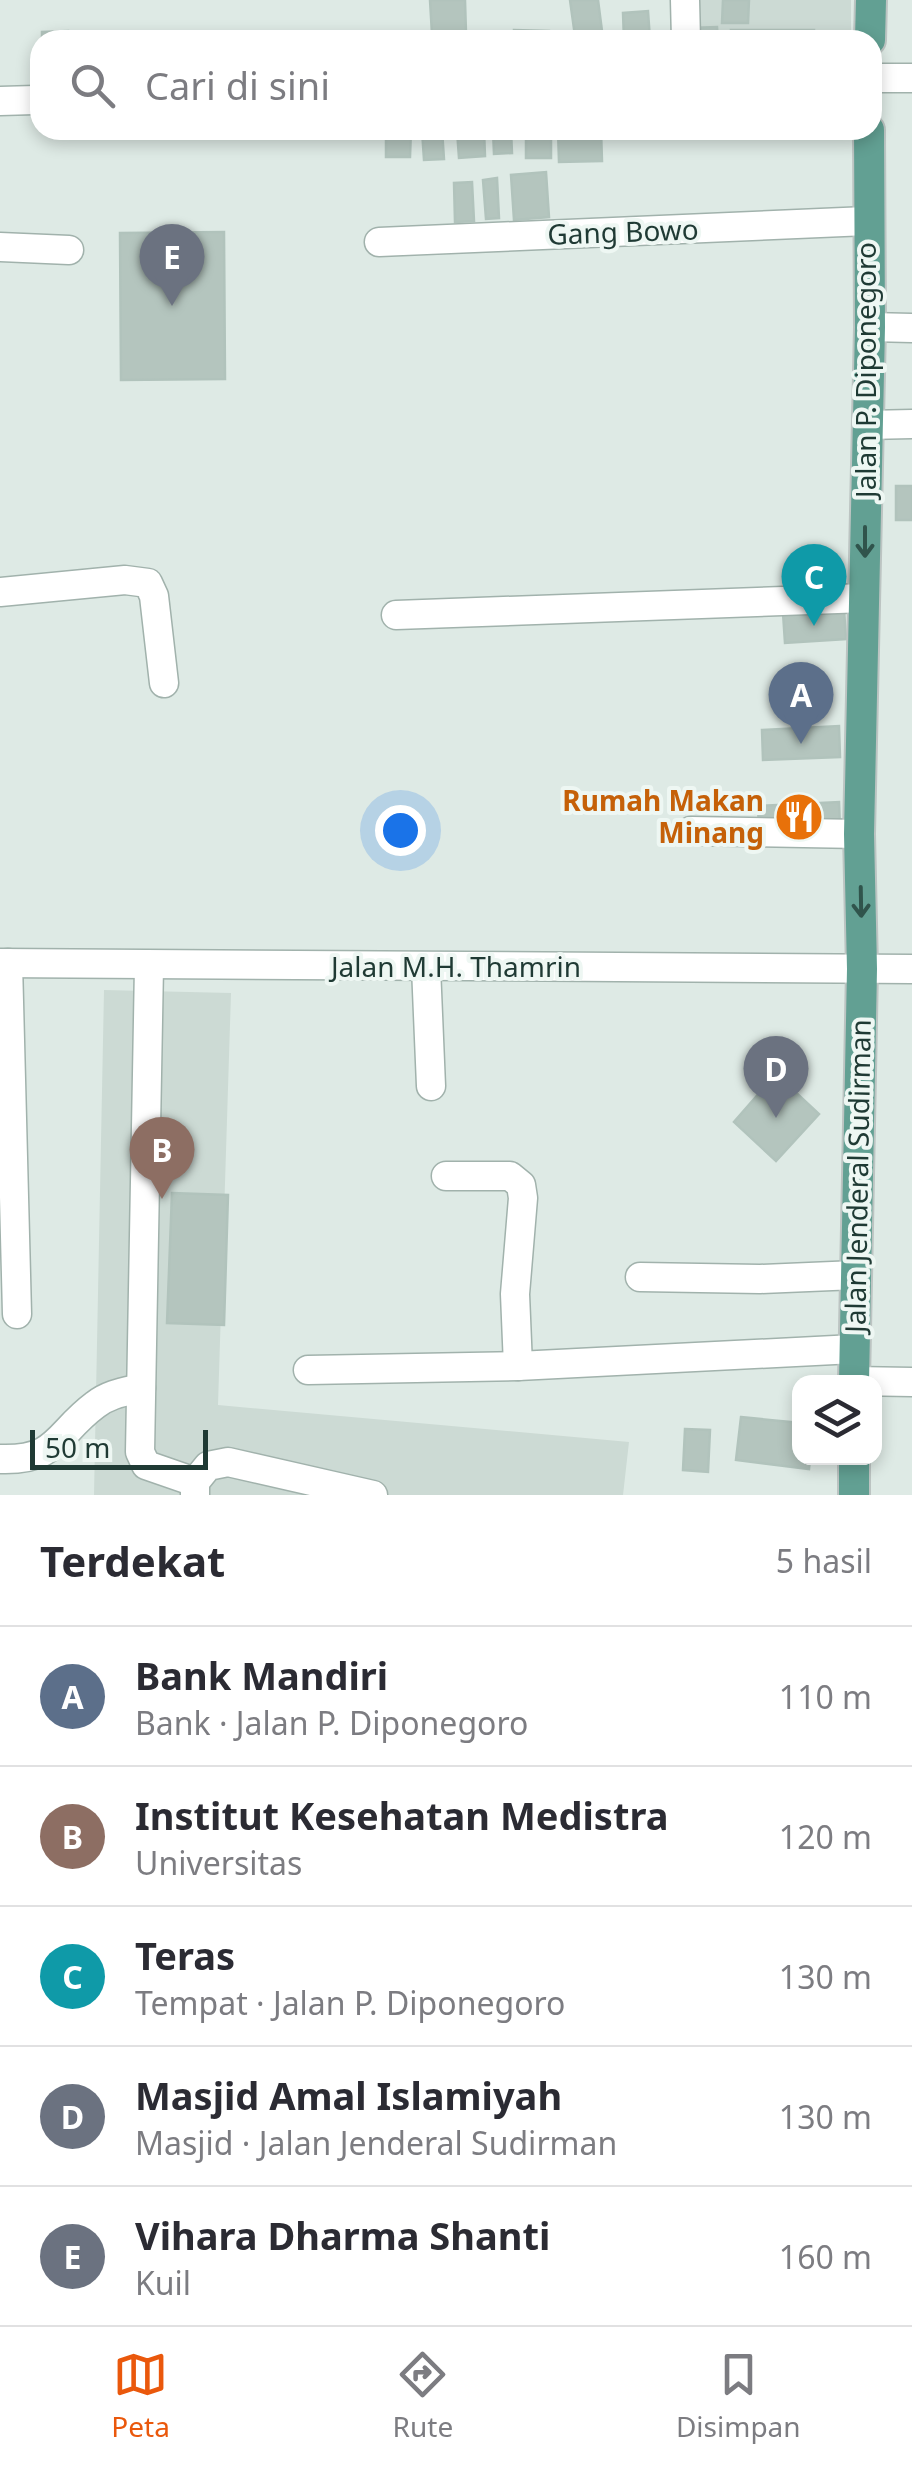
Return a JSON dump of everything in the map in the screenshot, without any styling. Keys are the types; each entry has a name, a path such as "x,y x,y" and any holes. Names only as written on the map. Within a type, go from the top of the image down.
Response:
{"main road":[{"path":"870,0 870,30"},
{"name":"Jalan P. Diponegoro","path":"862,969 859,834 870,328 869,140"},
{"name":"Jalan Jenderal Sudirman","path":"854,1375 862,969"},
{"path":"854,1465 854,1495"}],"street":[{"path":"685,0 686,30"},
{"path":"882,78 912,78"},
{"path":"0,100 30,100"},
{"name":"Gang Bowo","path":"379,242 867,222"},
{"path":"0,247 69,250"},
{"path":"870,328 912,328"},
{"path":"867,425 912,424"},
{"path":"0,592 52,584 125,580 148,583 154,596 164,684"},
{"path":"396,615 865,598"},
{"path":"690,831 859,834"},
{"path":"4,963 17,1314"},
{"name":"Jalan M.H. Thamrin","path":"4,963 912,970"},
{"path":"150,966 142,1460 195,1488 208,1466 228,1462 374,1495"},
{"path":"426,967 431,1086"},
{"path":"446,1176 510,1176 521,1185 516,1294 518,1366"},
{"path":"640,1278 760,1279 856,1274"},
{"path":"308,1370 518,1366 854,1349"},
{"path":"882,1382 912,1382"},
{"path":"0,1459 43,1454 93,1406 112,1394 141,1388"}],"shaded area":[{"path":"692,0 851,0 851,30 692,30"},
{"path":"104,990 231,993 218,1405 629,1442 623,1495 94,1495"}],"building":[{"path":"430,0 465,0 466,30 432,30"},
{"path":"570,0 598,0 602,30 574,30"},
{"path":"723,0 749,0 748,23 722,23"},
{"path":"648,11 649,30 624,30 623,13"},
{"path":"717,27 717,30 688,30"},
{"path":"386,140 411,140 410,157 386,157"},
{"path":"423,140 443,140 444,159 424,160"},
{"path":"458,140 484,140 485,156 459,158"},
{"path":"493,140 511,140 512,153 494,154"},
{"path":"526,140 551,140 551,158 526,158"},
{"path":"558,140 601,140 602,161 559,162"},
{"path":"546,172 549,217 514,220 511,175"},
{"path":"497,178 499,218 486,219 483,180"},
{"path":"472,182 474,221 455,222 454,183"},
{"path":"224,232 225,379 121,380 120,233"},
{"path":"896,486 912,486 912,520 896,520"},
{"path":"844,609 846,639 785,643 783,613"},
{"path":"839,726 840,757 763,760 762,730"},
{"name":"Rumah Makan Minang","path":"839,802 840,828 759,831 758,806"},
{"path":"776,1074 819,1114 776,1161 734,1122"},
{"path":"172,1193 228,1195 224,1325 167,1323"},
{"path":"741,1417 792,1422 792,1465 809,1465 809,1469 736,1460"},
{"path":"685,1429 710,1430 708,1472 683,1470"}],"place":[{"name":"Vihara Dharma Shanti","path":"172,306"},
{"name":"Teras","path":"814,626"},
{"name":"Bank Mandiri","path":"801,744"},
{"name":"Rumah Makan Minang","path":"799,817"},
{"name":"Masjid Amal Islamiyah","path":"776,1118"},
{"name":"Institut Kesehatan Medistra","path":"162,1199"}]}
